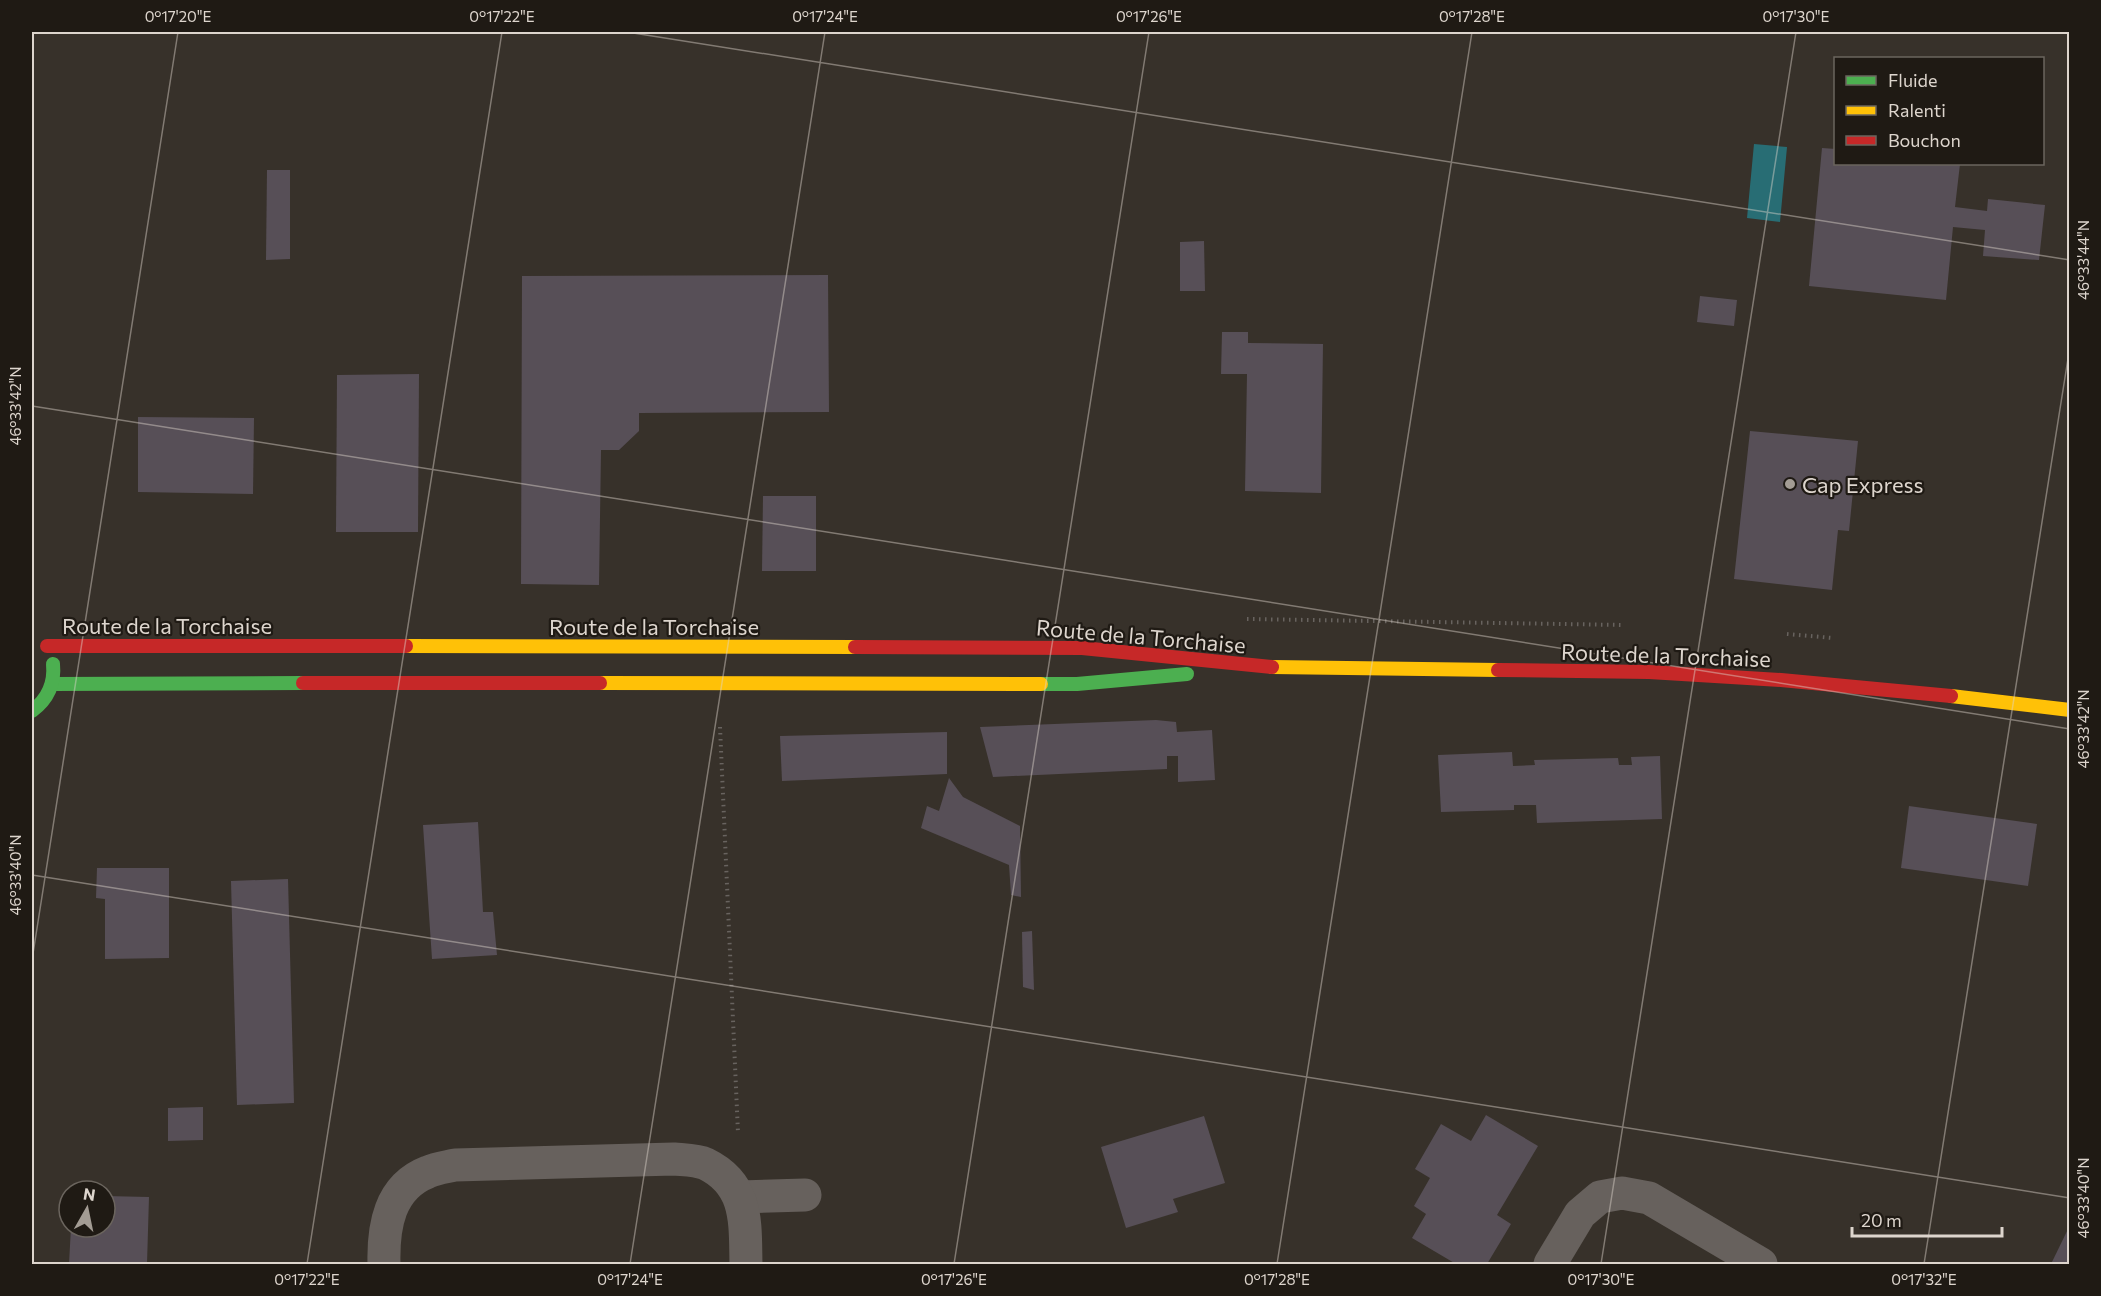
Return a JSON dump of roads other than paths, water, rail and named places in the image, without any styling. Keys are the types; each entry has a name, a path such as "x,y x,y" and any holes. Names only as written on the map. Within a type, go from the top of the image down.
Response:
{"main road":[{"name":"Route de la Torchaise","path":"1259,667 1077,684 323,682 52,684 55,671 52,658 43,641 254,645 1082,648 1259,667 1649,672 1781,680 1973,698 2070,710"},
{"path":"32,711 46,697 52,684"}],"street":[{"path":"384,1264 383,1242 389,1211 402,1187 428,1172 455,1165 674,1158 704,1163 724,1176 740,1197 746,1227 746,1264"},
{"path":"1550,1264 1580,1214 1600,1197 1622,1193 1649,1198 1761,1264"},
{"path":"740,1197 805,1195"}],"water":[{"path":"1754,144 1787,147 1780,222 1747,218"}],"place":[{"name":"Cap Express","path":"1790,484"}]}
